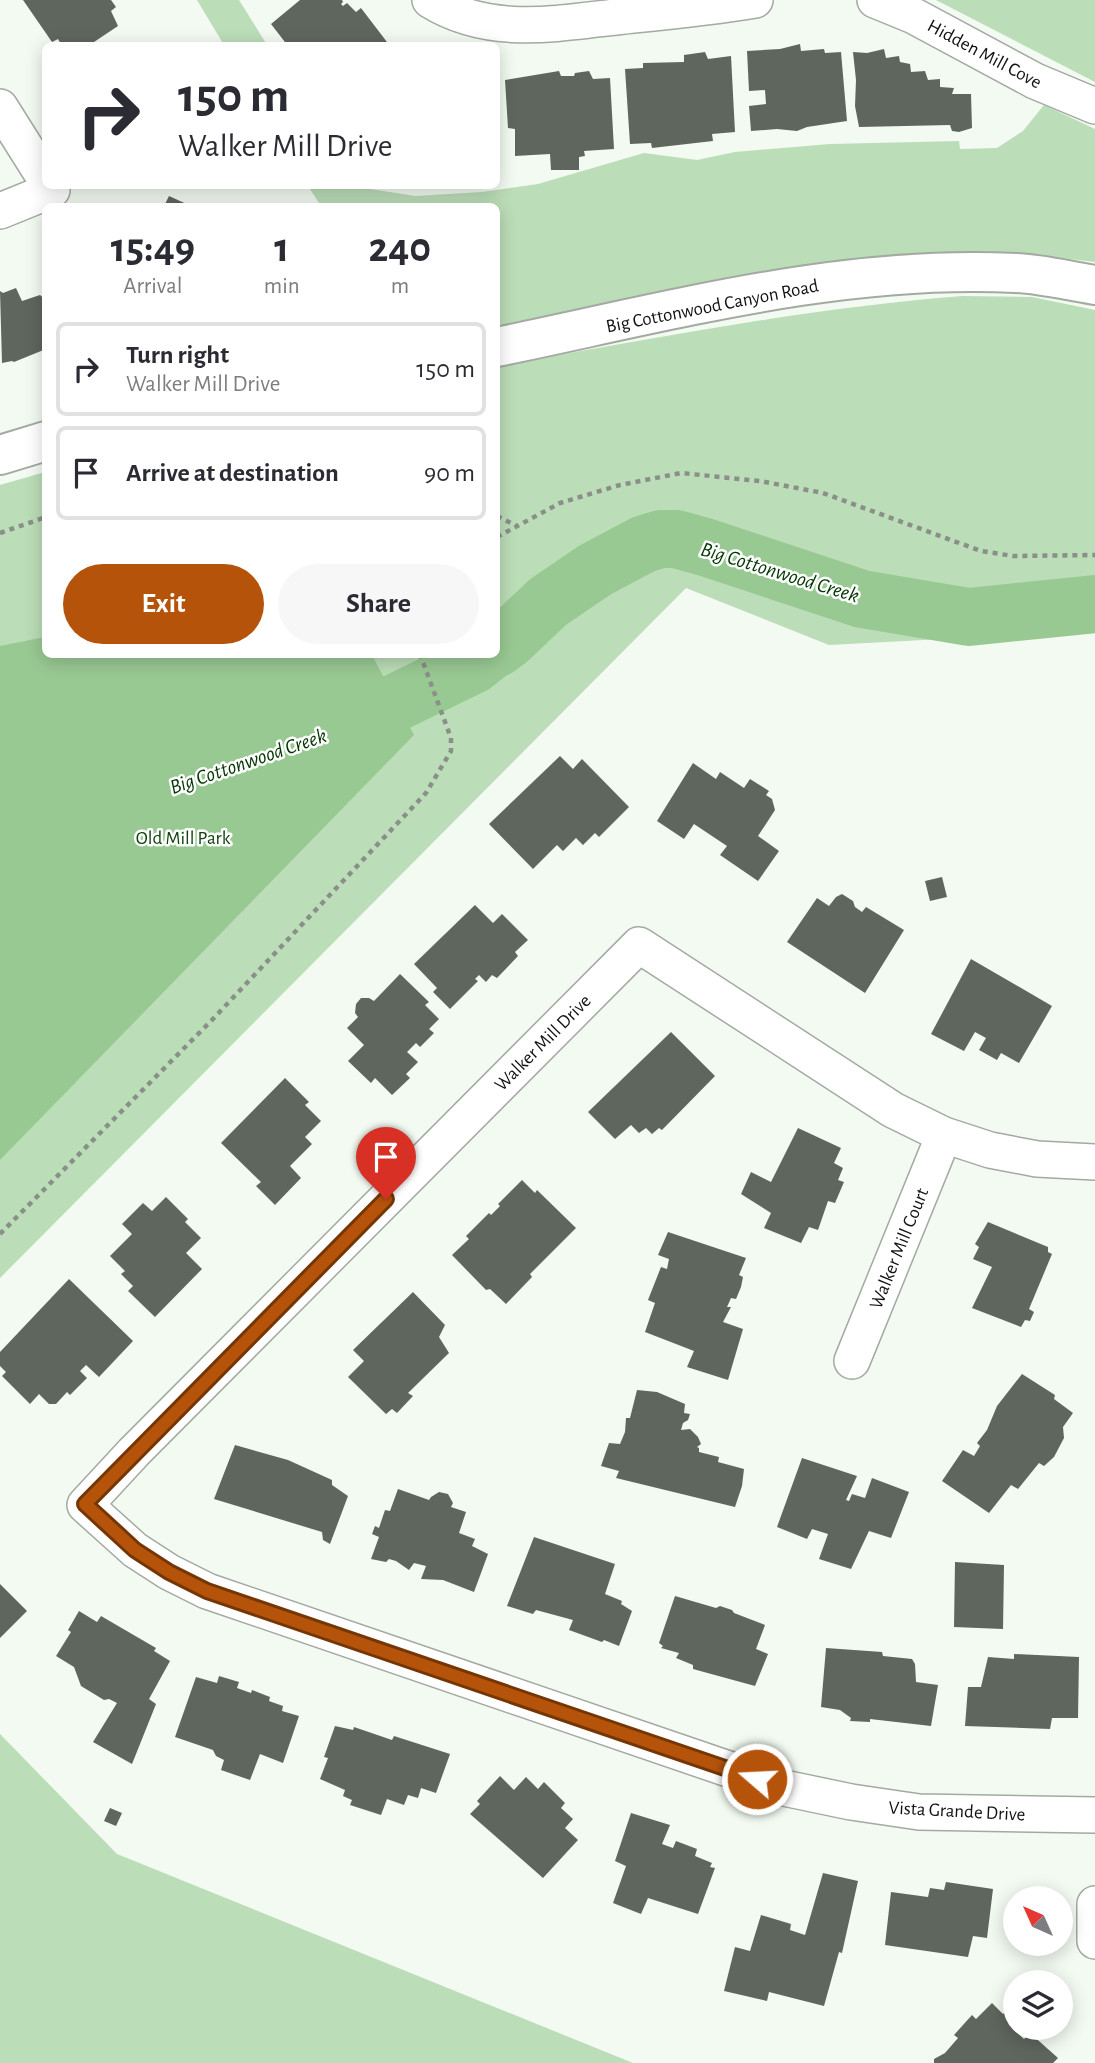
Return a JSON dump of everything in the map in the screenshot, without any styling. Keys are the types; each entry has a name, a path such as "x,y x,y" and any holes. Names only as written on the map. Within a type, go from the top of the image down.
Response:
{"street":[{"path":"430,0 443,8 481,22 525,27 679,5 755,0"},
{"name":"Hidden Mill Cove","path":"875,0 914,16 1035,81 1095,106"},
{"path":"0,107 42,174"},
{"path":"0,211 51,189"},
{"name":"Big Cottonwood Canyon Road","path":"500,346 803,286 933,273 1018,273 1095,285"},
{"path":"0,455 42,442"},
{"name":"Walker Mill Drive","path":"85,1504 639,945 893,1111 944,1135 990,1150 1037,1159 1095,1163"},
{"name":"Walker Mill Court","path":"852,1361 944,1135"},
{"name":"Vista Grande Drive","path":"85,1504 135,1550 169,1572 207,1591 784,1788 919,1812 1095,1815"},
{"path":"1095,1904 1095,1941"}],"path":[{"path":"500,535 560,503 620,485 681,473 760,481 823,493 981,551 1013,556 1095,555"},
{"path":"500,517 518,526"},
{"path":"0,533 42,518"},
{"path":"0,1234 211,1021 394,828 433,782 451,751 451,738 421,658"}],"green space":[{"path":"197,0 239,0 265,42 222,42"},
{"path":"936,0 1095,0 1095,82"},
{"path":"1044,105 1095,129 1095,262 1028,254 915,255 500,327 500,203 319,203 310,189 370,189 415,196 482,192 538,184 644,153 697,160 735,152 830,144 959,141 960,149 997,148 1023,131"},
{"name":"Old Mill Park","path":"963,296 1032,297 1095,310 1095,631 829,645 686,588 0,1278 0,485 42,473 42,658 500,658 500,365 787,316"},
{"path":"0,1734 117,1854 633,2063 0,2063"}],"water":[{"path":"42,638 42,658 374,658 414,735 0,1160 0,646"}],"building":[{"path":"23,0 111,0 116,7 111,11 118,26 94,42 60,42 58,39 52,42"},
{"path":"300,0 342,0 343,6 347,3 356,12 361,8 387,42 285,42 271,24"},
{"path":"800,44 801,51 824,49 825,53 841,52 847,121 797,131 751,131 749,106 766,104 765,90 749,91 747,51 780,49"},
{"path":"884,49 886,58 899,56 900,62 910,64 911,72 925,71 928,80 940,79 940,87 954,88 952,94 971,94 972,128 959,132 952,131 950,125 859,127 855,106 853,52 867,53"},
{"path":"705,52 708,59 731,56 735,132 712,134 713,141 652,148 651,143 630,144 625,69 643,68 643,63 684,62 684,55"},
{"path":"559,71 561,76 574,76 575,73 589,71 593,79 610,78 614,149 584,151 585,156 579,157 579,170 551,170 550,154 515,156 515,129 508,128 505,80"},
{"path":"169,196 184,203 166,203"},
{"path":"16,288 22,301 42,297 42,351 14,362 2,363 0,291 3,293"},
{"path":"560,756 573,769 582,759 629,807 599,837 595,833 583,845 576,838 563,851 557,845 533,869 489,824"},
{"path":"693,763 716,779 720,772 744,788 750,779 769,791 766,795 772,799 775,810 758,836 779,851 758,881 720,855 727,846 694,824 684,839 657,821"},
{"path":"942,877 947,897 930,901 925,881"},
{"path":"842,894 853,901 855,907 862,912 866,907 904,930 865,993 787,942 817,898 829,906"},
{"path":"475,905 493,923 502,914 528,940 515,952 518,956 497,978 492,975 486,982 479,975 475,979 478,981 450,1009 433,992 437,988 414,964"},
{"path":"971,959 1052,1006 1019,1063 1001,1053 997,1060 979,1050 986,1038 975,1032 964,1051 931,1034"},
{"path":"400,974 429,1002 425,1005 439,1019 429,1029 434,1033 420,1047 416,1043 407,1052 418,1062 406,1074 410,1078 392,1095 375,1078 371,1083 348,1061 364,1045 347,1028 358,1017 355,1013 356,1004 361,998 374,1001"},
{"path":"671,1032 715,1076 662,1130 659,1128 652,1134 646,1128 639,1133 631,1125 615,1139 588,1112"},
{"path":"285,1078 309,1102 305,1105 321,1121 305,1137 312,1144 290,1166 301,1178 275,1205 256,1186 261,1182 221,1143"},
{"path":"798,1128 841,1148 834,1163 843,1168 838,1180 844,1182 835,1203 828,1201 818,1230 809,1227 801,1243 764,1228 771,1213 741,1194 751,1172 771,1182"},
{"path":"522,1180 535,1193 537,1190 576,1228 530,1274 532,1277 506,1304 490,1289 486,1290 452,1255 469,1239 466,1236 500,1206 498,1204"},
{"path":"166,1197 188,1219 185,1222 201,1238 186,1253 202,1269 155,1317 128,1291 133,1286 121,1274 125,1271 110,1256 132,1234 122,1224 143,1203 152,1211"},
{"path":"988,1222 1048,1247 1048,1252 1052,1254 1029,1309 1034,1312 1030,1321 1025,1320 1021,1327 972,1308 992,1267 973,1259 979,1247 975,1244"},
{"path":"668,1232 746,1258 739,1275 743,1277 741,1287 736,1299 731,1298 727,1307 731,1307 723,1322 743,1329 728,1380 687,1367 694,1351 645,1332 655,1303 648,1300 661,1267 667,1269 669,1259 658,1255"},
{"path":"69,1279 133,1341 99,1377 86,1365 80,1371 87,1378 70,1395 67,1392 56,1404 49,1404 39,1394 30,1404 2,1376 6,1372 0,1366 0,1352"},
{"path":"413,1292 445,1325 439,1337 449,1353 408,1393 413,1396 397,1413 392,1409 386,1414 348,1377 364,1361 353,1350"},
{"path":"1022,1374 1055,1395 1054,1399 1073,1413 1063,1427 1064,1438 1054,1457 1044,1466 1039,1463 1018,1489 1011,1485 989,1513 942,1481 963,1450 974,1456 980,1446 977,1443 987,1430 997,1406"},
{"path":"637,1390 657,1392 685,1404 684,1413 690,1414 681,1430 690,1429 698,1437 701,1444 697,1447 699,1452 719,1457 718,1462 744,1469 735,1507 616,1478 619,1471 601,1466 609,1443 620,1444"},
{"path":"235,1445 288,1460 332,1480 332,1485 348,1496 330,1544 323,1540 322,1532 214,1499"},
{"path":"802,1458 857,1476 846,1500 849,1501 852,1494 865,1498 872,1478 909,1492 891,1538 869,1531 851,1569 819,1559 828,1534 812,1529 807,1539 777,1527"},
{"path":"398,1489 429,1500 439,1492 448,1494 453,1503 451,1507 466,1512 459,1533 475,1539 472,1546 488,1554 474,1592 443,1580 421,1579 426,1566 414,1563 409,1570 396,1561 371,1559 379,1537 372,1534 375,1526 379,1528 385,1510 390,1511"},
{"path":"534,1537 615,1564 605,1594 622,1601 621,1604 632,1611 619,1646 569,1630 573,1620 536,1610 533,1614 507,1606"},
{"path":"955,1562 1004,1565 1003,1629 954,1627"},
{"path":"0,1584 27,1611 0,1638"},
{"path":"675,1596 716,1608 720,1606 765,1625 756,1649 768,1654 755,1686 693,1669 693,1665 676,1658 679,1653 661,1648 663,1646 659,1643"},
{"path":"79,1611 97,1622 101,1616 156,1648 154,1651 170,1661 149,1699 156,1704 132,1764 93,1742 117,1703 104,1700 81,1686 74,1667 56,1656 71,1632 68,1630"},
{"path":"826,1648 882,1652 883,1656 912,1659 916,1682 938,1685 931,1726 870,1719 870,1722 850,1721 851,1718 840,1710 821,1707"},
{"path":"1014,1654 1079,1657 1078,1718 1052,1718 1050,1729 965,1726 968,1687 981,1687 988,1657 1014,1659"},
{"path":"219,1676 239,1682 237,1688 270,1697 269,1701 283,1706 282,1711 299,1716 283,1763 260,1754 250,1780 221,1770 224,1760 216,1756 213,1750 175,1737 196,1677 217,1683"},
{"path":"335,1726 353,1730 354,1727 392,1740 394,1736 450,1754 436,1793 421,1788 418,1798 408,1795 404,1805 387,1799 381,1815 350,1805 352,1800 343,1796 345,1790 320,1779 328,1758 324,1757"},
{"path":"500,1776 514,1790 526,1777 538,1789 544,1782 565,1803 561,1808 573,1819 565,1828 578,1840 543,1878 470,1814 480,1804 477,1801"},
{"path":"110,1808 122,1813 116,1826 104,1821"},
{"path":"631,1813 670,1825 662,1844 673,1848 676,1841 697,1849 695,1856 712,1863 710,1867 715,1868 698,1914 648,1898 641,1914 613,1903 626,1866 615,1861"},
{"path":"823,1873 858,1881 842,1953 839,1952 824,2006 769,1992 767,2001 724,1991 735,1947 750,1951 761,1915 791,1924 790,1930 805,1935"},
{"path":"946,1882 993,1889 987,1938 973,1936 968,1957 885,1945 891,1892 928,1897 930,1888 944,1890"},
{"path":"992,2003 1003,2014 1003,2040 1038,2040 1058,2058 1053,2063 934,2063 934,2059 945,2053 958,2038 954,2035 972,2015 976,2019"}],"waterway":[{"name":"Big Cottonwood Creek","path":"500,646 548,602 595,570 644,544 661,539 676,539 705,547 862,599 969,617 1095,604"},
{"name":"Big Cottonwood Creek","path":"324,734 341,729 473,665 482,658"}],"route":[{"path":"386,1199 85,1504 135,1550 169,1572 207,1591 757,1779"}]}
